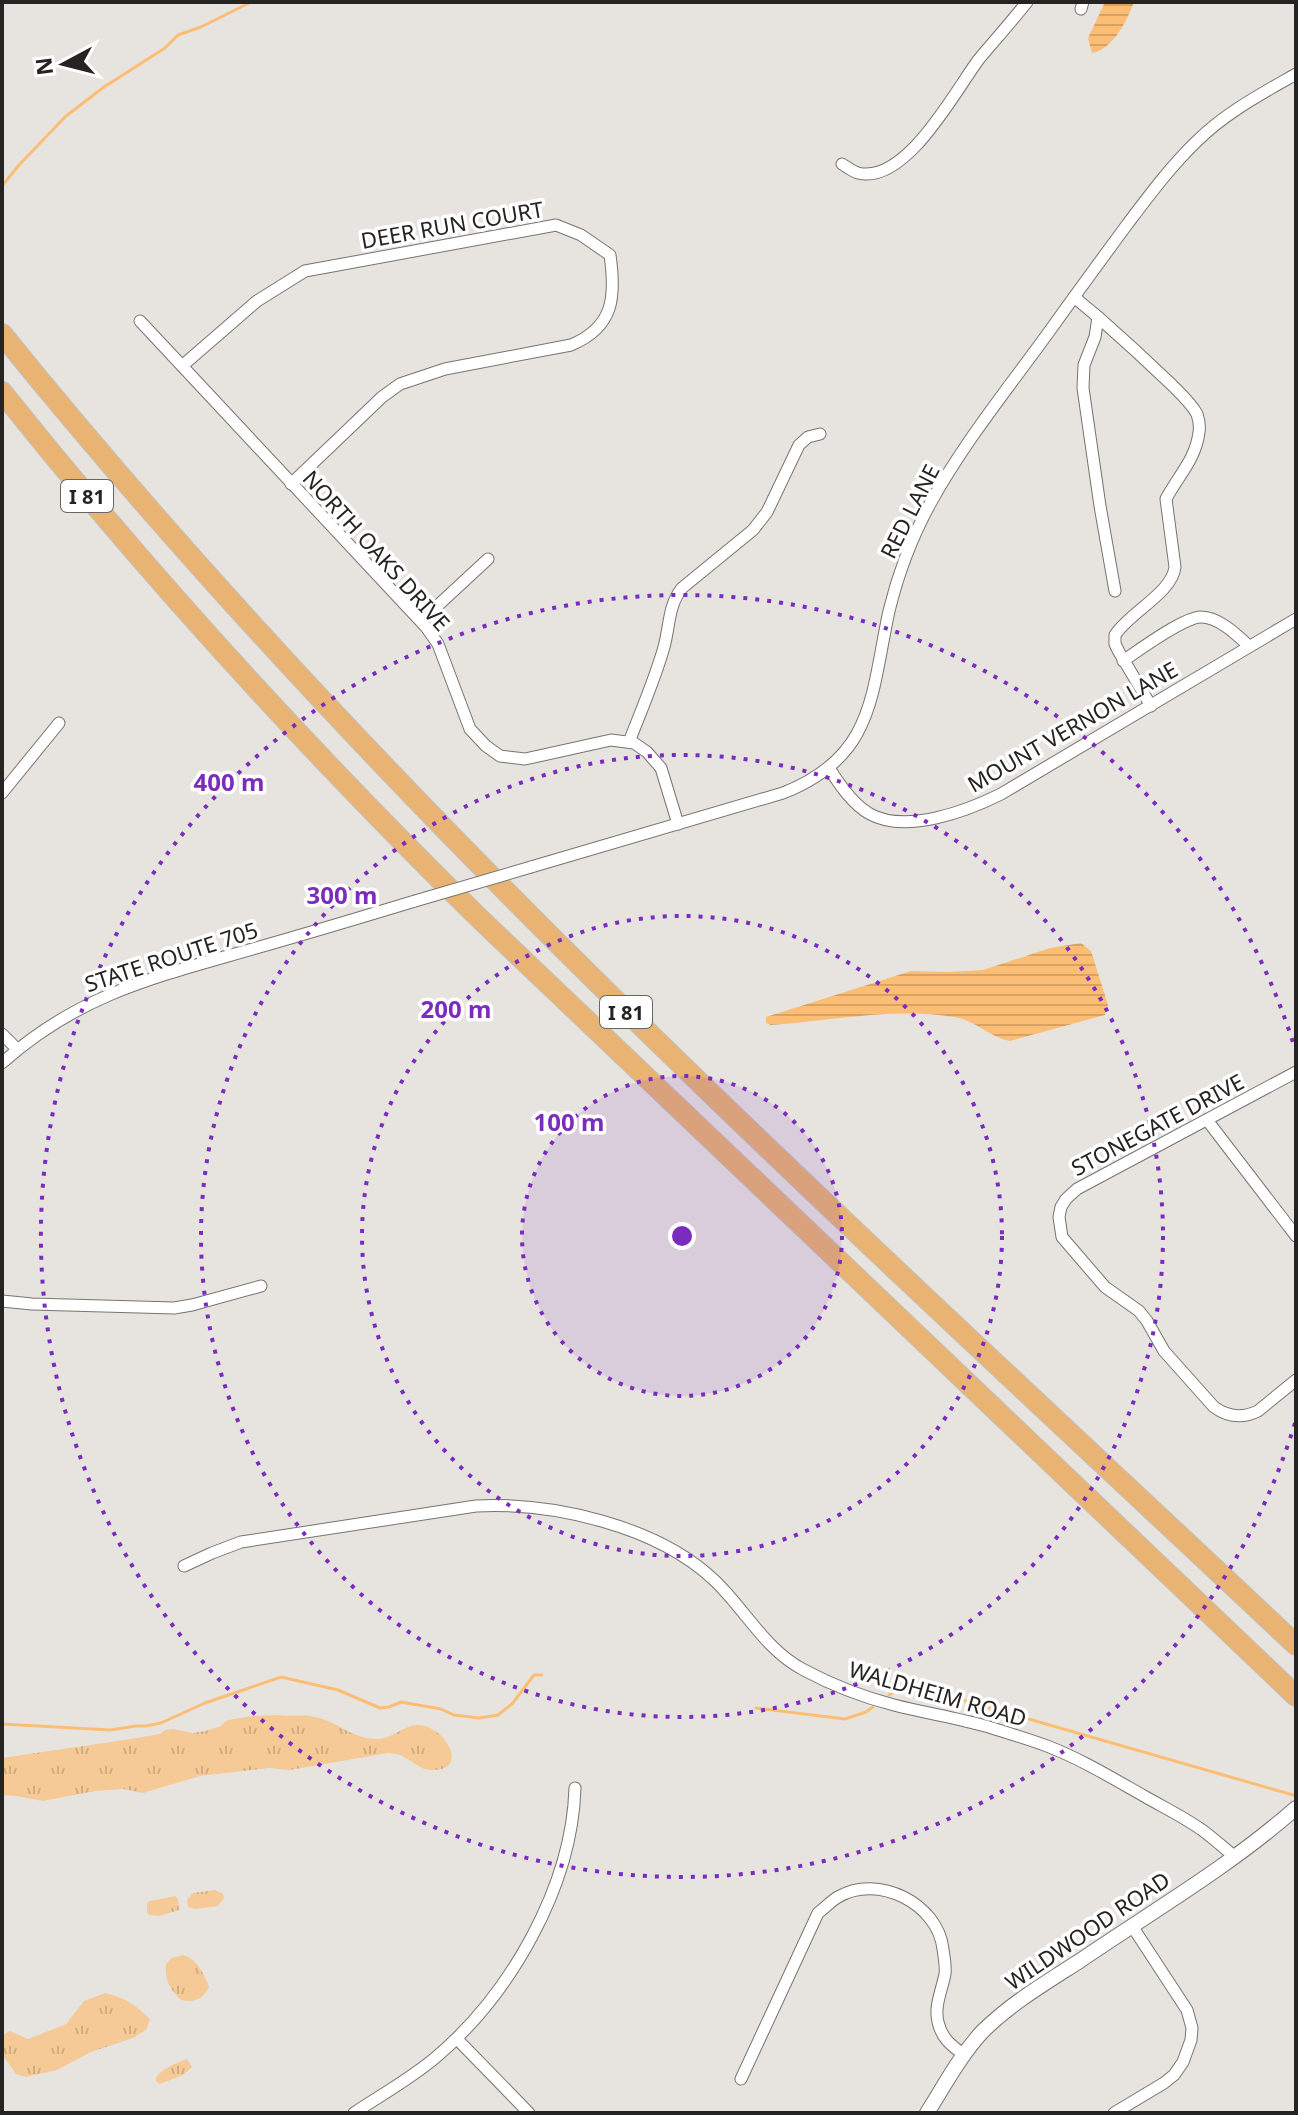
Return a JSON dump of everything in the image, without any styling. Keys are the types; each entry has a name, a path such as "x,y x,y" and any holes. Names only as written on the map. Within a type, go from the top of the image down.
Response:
{"highway":[{"name":"I 81","path":"2,334 95,446 277,652 500,887 674,1059 1296,1645"},
{"name":"I 81","path":"2,392 117,533 211,640 400,841 1296,1696"}],"street":[{"path":"842,164 854,172 869,173 896,163 911,151 1027,2"},
{"name":"RED LANE","path":"531,867 783,793 813,779 847,750 865,718 873,695 897,581 911,543 926,511 964,450 1152,192 1195,142 1227,116 1296,74"},
{"name":"DEER RUN COURT","path":"182,366 257,301 305,271 556,225 581,235 610,255 614,281 609,312 587,339 571,345 445,369 400,384 382,397 291,484"},
{"path":"1074,297 1148,361 1196,411 1199,421 1196,449 1166,502 1174,574 1168,585 1116,632 1115,644 1123,661 1151,706"},
{"path":"1098,317 1095,337 1084,365 1083,388 1115,591"},
{"name":"NORTH OAKS DRIVE","path":"140,321 421,621 438,644 470,729 486,746 500,756 525,759 611,740 629,742"},
{"path":"678,824 661,768 647,752 629,742 665,646 675,597 753,530 767,512 799,445 808,437 820,434"},
{"path":"421,621 488,559"},
{"path":"1123,661 1187,621 1201,617 1231,629 1249,646"},
{"name":"MOUNT VERNON LANE","path":"829,768 867,813 893,822 906,823 967,809 1001,794 1296,619"},
{"path":"2,793 59,723"},
{"name":"STATE ROUTE 705","path":"17,1049 72,1011 125,987 531,867"},
{"path":"2,1034 17,1049 2,1063"},
{"name":"STONEGATE DRIVE","path":"1296,1072 1072,1193 1061,1207 1059,1217 1062,1237 1105,1287 1139,1311 1164,1351 1222,1413 1251,1415 1296,1380"},
{"path":"1207,1120 1296,1236"},
{"path":"2,1301 174,1308 261,1286"},
{"name":"WALDHEIM ROAD","path":"184,1566 241,1542 476,1506 506,1504 594,1520 633,1532 692,1561 739,1606 762,1637 801,1669 857,1694 891,1705 986,1726 1047,1746 1093,1767 1200,1829 1235,1857"},
{"path":"354,2113 412,2076 457,2039 509,1975 545,1911 560,1874 573,1820 575,1788"},
{"name":"WILDWOOD ROAD","path":"927,2113 964,2055 988,2027 1019,2001 1235,1857 1296,1808"},
{"path":"741,2079 818,1913 839,1896 870,1889 887,1891 914,1901 930,1917 943,1944 945,1972 938,1994 937,2020 946,2042 964,2055"},
{"path":"1114,2113 1174,2075 1183,2062 1191,2040 1192,2028 1187,2010 1132,1926"},
{"path":"457,2039 529,2113"}],"green space":[{"path":"278,1715 315,1717 370,1739 386,1738 412,1726 425,1726 447,1743 452,1758 443,1768 433,1770 388,1753 290,1770 269,1768 200,1776 143,1793 123,1789 95,1791 43,1801 2,1795 2,1758 160,1734 165,1730 205,1731 219,1727 228,1720"},
{"path":"215,1890 224,1898 218,1906 188,1907 187,1900 193,1893"},
{"path":"175,1896 179,1910 159,1916 147,1912 150,1901"},
{"path":"183,1955 196,1963 209,1987 204,1995 190,2001 181,2000 167,1980 166,1964 172,1958"},
{"path":"105,1993 124,1999 150,2019 146,2030 133,2038 91,2052 57,2070 26,2077 16,2074 2,2054 3,2035 10,2031 28,2039 66,2024 84,2001"},
{"path":"187,2059 192,2067 183,2075 160,2084 156,2081 161,2072"}],"shaded area":[{"path":"1105,2 1134,2 1112,41 1092,53 1088,38"},
{"path":"1081,943 1091,951 1108,1005 1105,1015 1010,1041 962,1019 931,1014 886,1014 766,1023 766,1017 911,971 983,970 1050,948"}],"waterway":[{"path":"2,186 66,116 104,87 165,48 178,35 251,2"},
{"path":"2,1724 110,1730 146,1726 281,1677 338,1690 380,1708 401,1702 479,1718 498,1715 512,1704 534,1675 542,1675"},
{"path":"889,1695 906,1685 921,1688 1293,1795"},
{"path":"756,1708 845,1719 873,1707"}]}
